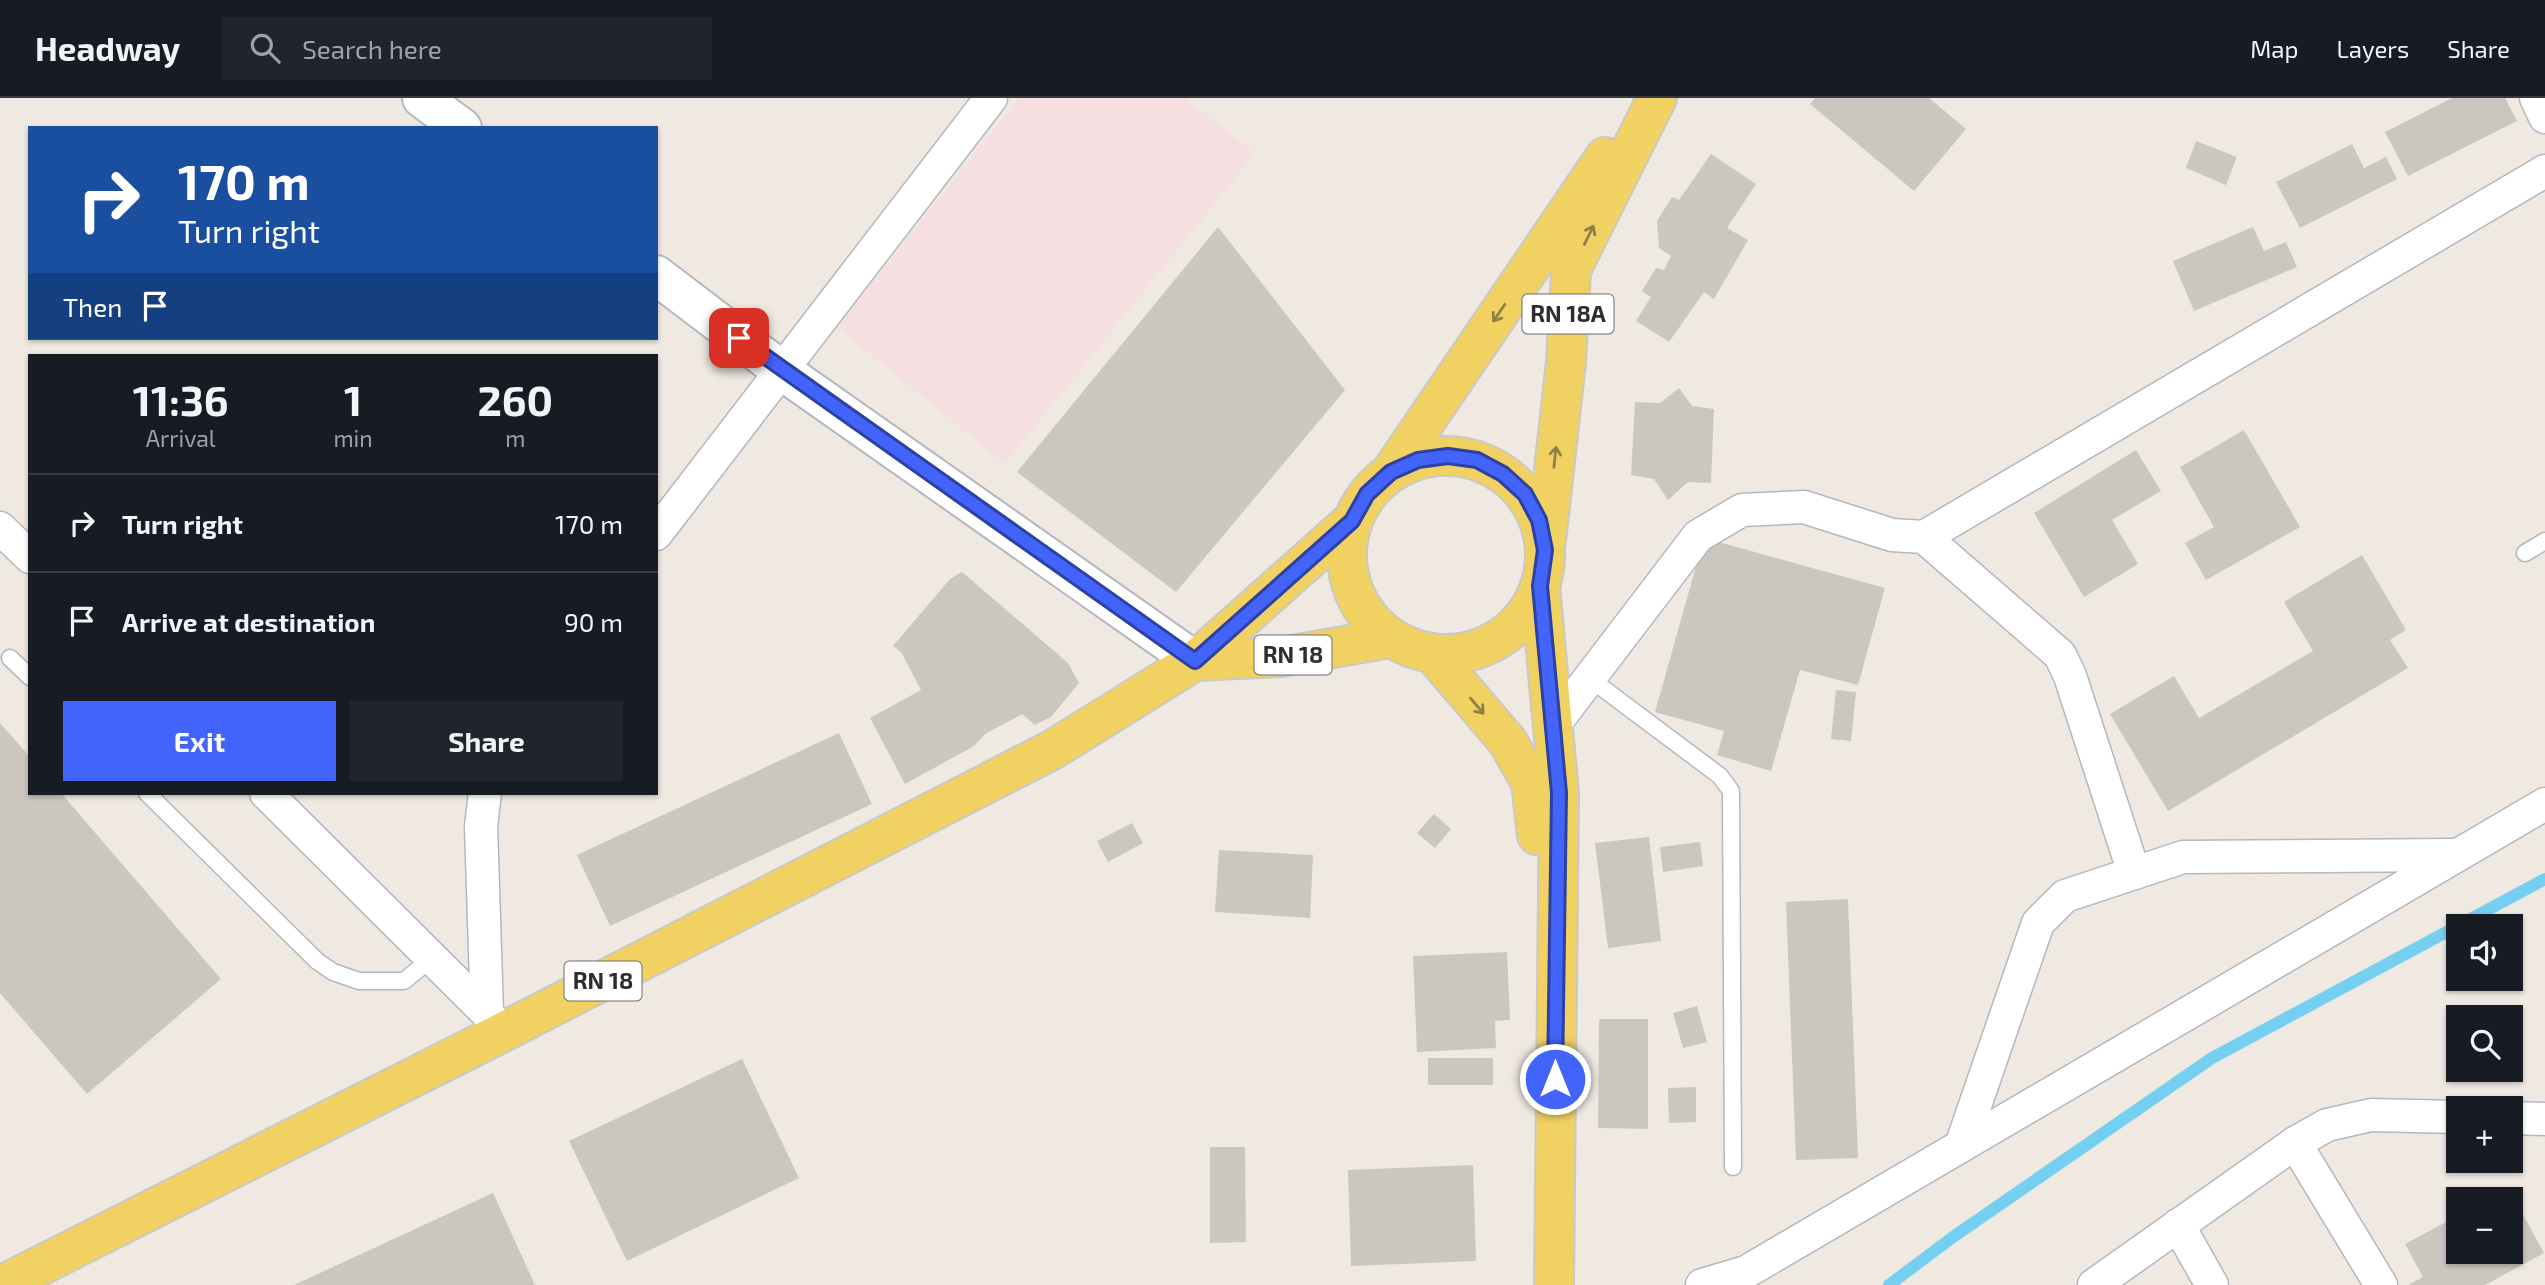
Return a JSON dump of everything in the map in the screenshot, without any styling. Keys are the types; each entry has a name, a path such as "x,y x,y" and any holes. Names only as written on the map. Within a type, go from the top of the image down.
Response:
{"main road":[{"path":"1391,472 1418,460 1448,456 1477,460 1503,474 1525,494 1539,520 1543,568 1525,616 1499,639 1468,652 1433,654 1390,638 1366,615 1351,586 1346,553 1352,521 1367,494 1391,472 1606,156 1655,98"},
{"name":"RN 18A","path":"1554,1285 1559,793 1543,568 1566,362 1571,271 1655,98"},
{"name":"RN 18","path":"2,1285 495,1023 1052,750 1195,661 1352,521"},
{"name":"RN 18","path":"1195,661 1281,657 1390,638"},
{"path":"1433,654 1508,742 1531,783 1556,1001"}],"street":[{"path":"422,98 459,126"},
{"path":"658,531 991,98"},
{"path":"2536,98 2545,117"},
{"path":"1553,726 1698,536 1742,510 1804,507 1892,535 1924,537 2545,171"},
{"path":"658,277 780,370 1195,661"},
{"path":"0,528 28,555"},
{"path":"1924,537 2060,655 2070,676 2134,873"},
{"path":"268,795 495,1023"},
{"path":"485,795 481,826 495,1023"},
{"path":"1702,1285 1746,1272 2545,804"},
{"path":"1961,1146 2038,923 2064,896 2183,857 2458,855"},
{"path":"2094,1285 2295,1143 2327,1125 2371,1115 2446,1117"},
{"path":"2523,1118 2545,1119"},
{"path":"2295,1143 2381,1285"},
{"path":"2178,1225 2212,1285"}],"lane":[{"path":"2525,553 2545,541"},
{"path":"10,658 28,675"},
{"path":"1589,678 1720,776 1731,791 1734,1167"},
{"path":"149,795 317,961 333,972 359,981 404,981 432,958"}],"shaded area":[{"path":"1019,98 1185,98 1255,153 1005,464 837,327"}],"building":[{"path":"1815,98 1929,98 1966,129 1914,191 1810,104"},
{"path":"2452,98 2505,98 2517,121 2408,176 2385,132"},
{"path":"2196,141 2237,157 2226,185 2186,168"},
{"path":"2352,144 2364,168 2386,157 2397,179 2300,228 2276,182"},
{"path":"1711,154 1756,184 1727,228 1748,240 1714,299 1704,292 1669,342 1636,321 1651,297 1642,291 1656,268 1664,270 1671,256 1659,248 1657,221 1672,197 1679,200"},
{"path":"1218,227 1345,390 1176,592 1017,472"},
{"path":"2253,227 2264,251 2286,242 2297,267 2194,311 2173,261"},
{"path":"1679,388 1692,406 1714,409 1711,483 1688,482 1668,500 1654,479 1631,475 1635,402 1660,403"},
{"path":"2244,430 2300,527 2206,580 2185,543 2214,527 2180,467"},
{"path":"2136,450 2161,491 2112,520 2138,564 2084,597 2034,513"},
{"path":"1704,538 1885,588 1858,685 1800,670 1771,771 1717,755 1724,731 1655,712"},
{"path":"2362,555 2406,630 2390,640 2408,668 2168,811 2110,714 2174,676 2199,718 2313,651 2284,602"},
{"path":"962,572 1068,663 1079,683 1051,717 1035,725 1022,714 985,734 974,746 905,784 870,718 921,690 901,652 893,646 950,579"},
{"path":"1836,690 1856,692 1851,741 1831,739"},
{"path":"0,723 28,755 28,795 63,795 221,979 87,1094 0,993"},
{"path":"839,733 872,804 610,926 577,855"},
{"path":"1434,814 1451,829 1435,848 1417,833"},
{"path":"1132,823 1143,843 1108,862 1097,841"},
{"path":"1649,837 1661,941 1608,948 1595,843"},
{"path":"1700,842 1703,866 1663,872 1660,847"},
{"path":"1219,850 1313,855 1310,918 1215,912"},
{"path":"1848,899 1858,1158 1796,1160 1786,902"},
{"path":"1507,952 1510,1020 1495,1021 1496,1048 1417,1052 1413,956"},
{"path":"1697,1006 1707,1042 1683,1048 1673,1013"},
{"path":"1599,1019 1648,1019 1648,1129 1598,1128"},
{"path":"1428,1058 1493,1058 1493,1085 1428,1085"},
{"path":"742,1059 799,1178 627,1261 569,1141"},
{"path":"1696,1087 1696,1122 1669,1123 1668,1088"},
{"path":"1210,1147 1245,1147 1246,1242 1210,1243"},
{"path":"1473,1165 1476,1261 1351,1266 1348,1170"},
{"path":"493,1193 535,1285 294,1285"},
{"path":"2523,1215 2544,1253 2485,1285 2408,1285 2423,1277 2405,1244 2446,1222 2446,1264 2523,1264"}],"waterway":[{"path":"1889,1285 1953,1237 2212,1058 2545,879"}],"route":[{"path":"739,338 780,370 1195,661 1352,521 1367,494 1391,472 1418,460 1448,456 1477,460 1503,474 1525,494 1539,520 1545,550 1540,586 1559,793 1555,1079"}]}
